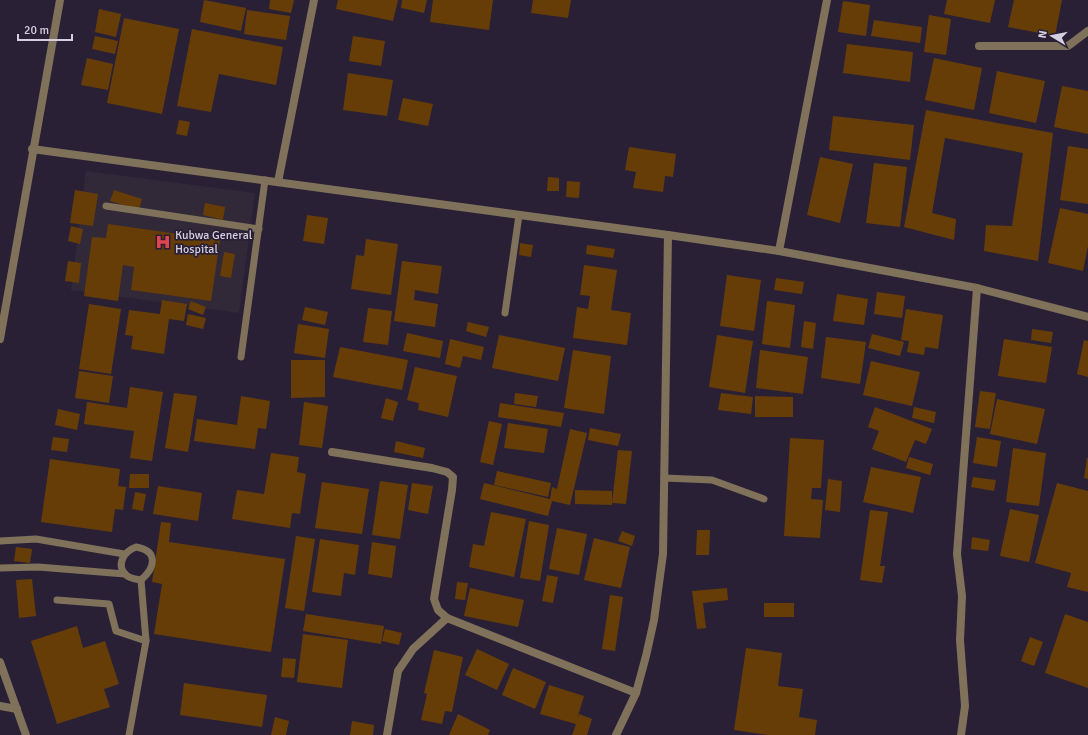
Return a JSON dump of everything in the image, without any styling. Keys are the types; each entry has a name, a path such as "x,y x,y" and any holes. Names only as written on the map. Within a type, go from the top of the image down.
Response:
{"street":[{"path":"0,339 32,149 60,0"},
{"path":"278,182 314,0"},
{"path":"779,251 828,0"},
{"path":"979,46 1068,46 1088,31"},
{"path":"32,149 518,214 779,251 977,288 1088,317"},
{"path":"616,735 636,693 654,620 663,554 668,235"},
{"path":"961,735 965,706 960,640 962,596 957,554 977,288"},
{"path":"332,452 432,468 447,472 453,477 434,599 438,610 447,618 636,693"},
{"path":"387,735 398,671 413,649 447,618"},
{"path":"0,662 26,735"},
{"path":"0,706 17,709"}],"lane":[{"path":"241,357 266,180"},
{"path":"106,206 259,228"},
{"path":"505,313 518,214"},
{"path":"664,478 712,480 764,499"},
{"path":"0,541 36,539 124,554"},
{"path":"125,574 122,568 124,554 129,549 143,548 149,552 153,566 150,572 141,580"},
{"path":"0,568 38,567 125,574 131,578 141,580"},
{"path":"128,735 146,641 141,580"},
{"path":"57,600 108,604 116,631 146,641"}],"shaded area":[{"name":"Kubwa General Hospital","path":"86,171 255,193 239,313 71,290"}],"building":[{"path":"204,0 246,8 241,31 200,22"},
{"path":"270,0 294,0 291,13 269,9"},
{"path":"338,0 398,0 393,21 336,9"},
{"path":"402,0 427,0 424,13 401,8"},
{"path":"433,0 493,0 489,30 430,22"},
{"path":"533,0 571,0 568,18 531,13"},
{"path":"947,0 995,0 990,23 944,14"},
{"path":"1014,0 1062,0 1055,36 1008,27"},
{"path":"843,1 870,5 866,36 838,32"},
{"path":"99,9 121,14 116,37 95,32"},
{"path":"247,10 290,16 286,40 244,34"},
{"path":"929,15 951,19 946,55 924,52"},
{"path":"124,18 179,29 162,114 107,103"},
{"path":"874,20 922,27 920,43 871,36"},
{"path":"192,29 283,47 276,85 219,74 211,112 177,106"},
{"path":"95,36 118,41 115,54 92,49"},
{"path":"353,36 385,41 381,66 349,61"},
{"path":"847,44 913,52 910,82 843,73"},
{"path":"87,58 113,64 108,90 81,85"},
{"path":"934,58 982,68 974,110 925,100"},
{"path":"997,71 1045,81 1036,123 989,113"},
{"path":"348,73 393,80 387,116 343,110"},
{"path":"1062,86 1088,91 1088,134 1054,127"},
{"path":"403,98 433,104 428,126 398,120"},
{"path":"926,110 1053,133 1038,261 984,251 986,225 1012,226 1023,153 945,138 932,213 956,219 954,240 904,227"},
{"path":"833,116 914,125 910,160 829,150"},
{"path":"179,120 190,122 187,136 176,134"},
{"path":"1068,146 1088,149 1088,204 1060,200"},
{"path":"629,147 676,154 673,177 665,176 663,192 633,188 636,172 625,170"},
{"path":"820,157 853,164 840,223 807,215"},
{"path":"874,163 907,167 900,227 866,223"},
{"path":"548,177 559,178 559,191 547,191"},
{"path":"567,181 580,182 579,198 566,197"},
{"path":"75,190 98,194 93,226 70,223"},
{"path":"114,190 142,199 139,210 110,201"},
{"path":"205,203 225,207 223,220 203,215"},
{"path":"1060,208 1088,214 1088,246 1083,271 1048,263"},
{"path":"307,215 328,218 324,244 303,241"},
{"path":"108,224 220,240 211,301 131,290 134,267 123,265 118,301 84,296 92,237 106,238"},
{"path":"71,226 83,229 80,244 68,241"},
{"path":"366,239 398,244 391,295 351,289 356,255 364,256"},
{"path":"520,243 533,245 531,257 519,255"},
{"path":"587,245 615,249 613,258 586,254"},
{"path":"224,252 235,254 231,278 220,276"},
{"path":"68,261 81,263 79,283 65,281"},
{"path":"402,261 442,266 438,294 415,290 414,300 438,304 435,327 394,321"},
{"path":"584,265 617,270 611,310 631,313 627,345 573,338 577,307 588,309 590,296 580,295"},
{"path":"727,275 761,280 754,331 720,326"},
{"path":"776,278 804,282 802,294 774,290"},
{"path":"877,292 905,296 902,318 874,314"},
{"path":"837,294 868,299 864,325 833,321"},
{"path":"162,300 187,304 184,321 169,319 164,354 131,349 133,336 125,335 129,310 160,314"},
{"path":"191,301 206,307 203,315 188,309"},
{"path":"767,301 795,305 790,348 762,344"},
{"path":"89,304 121,309 111,374 79,369"},
{"path":"305,307 328,312 325,325 302,320"},
{"path":"368,308 392,311 388,345 363,342"},
{"path":"906,309 943,315 938,349 925,347 924,355 907,352 909,341 901,340"},
{"path":"188,314 206,318 203,329 186,325"},
{"path":"804,321 816,323 813,349 801,347"},
{"path":"468,322 489,327 486,337 466,331"},
{"path":"298,324 329,329 325,358 294,353"},
{"path":"1032,329 1053,332 1051,343 1031,340"},
{"path":"407,333 443,341 440,358 403,351"},
{"path":"872,334 904,342 900,356 868,348"},
{"path":"499,335 565,348 558,381 492,368"},
{"path":"717,335 753,341 745,393 709,387"},
{"path":"826,337 866,342 860,384 821,378"},
{"path":"450,339 484,347 481,360 463,356 460,368 445,364"},
{"path":"1004,339 1052,347 1046,383 998,376"},
{"path":"1084,340 1088,341 1088,377 1077,374"},
{"path":"340,347 408,360 402,390 333,377"},
{"path":"573,350 611,356 604,414 564,408"},
{"path":"760,350 808,357 803,394 756,388"},
{"path":"291,360 325,360 325,397 291,398"},
{"path":"871,361 920,372 912,406 863,395"},
{"path":"415,367 457,376 448,417 418,410 419,403 407,400"},
{"path":"79,371 113,376 109,403 75,398"},
{"path":"130,387 163,392 152,461 130,458 134,431 84,424 87,402 127,408"},
{"path":"980,391 996,393 990,429 975,427"},
{"path":"174,393 197,396 188,452 165,448"},
{"path":"515,393 538,396 536,407 514,404"},
{"path":"721,393 753,397 751,414 718,410"},
{"path":"241,396 270,401 266,429 258,428 255,449 194,441 197,419 237,425"},
{"path":"755,396 793,397 793,417 755,417"},
{"path":"386,398 398,402 393,421 381,418"},
{"path":"997,399 1045,409 1037,444 990,434"},
{"path":"304,402 328,406 322,448 299,445"},
{"path":"500,403 564,413 561,427 498,417"},
{"path":"875,407 932,429 926,444 915,440 906,462 872,449 879,431 868,427"},
{"path":"914,407 936,412 934,423 912,418"},
{"path":"58,409 80,414 77,430 55,425"},
{"path":"489,421 502,424 493,465 480,462"},
{"path":"508,423 548,429 544,453 504,448"},
{"path":"590,428 621,434 618,446 588,440"},
{"path":"570,429 587,433 570,505 552,501 548,516 480,499 484,483 550,499 552,487 557,489"},
{"path":"53,437 69,439 67,452 51,450"},
{"path":"977,437 1001,441 997,467 973,463"},
{"path":"790,438 824,440 821,488 812,488 811,499 823,500 820,538 784,536"},
{"path":"396,441 425,448 423,458 394,452"},
{"path":"1013,448 1046,453 1039,506 1006,502"},
{"path":"618,450 632,451 626,504 612,503"},
{"path":"271,453 299,457 297,472 306,474 300,514 292,513 290,528 232,519 237,490 264,494"},
{"path":"909,457 933,464 930,475 906,468"},
{"path":"1088,458 1088,479 1084,478"},
{"path":"50,459 120,469 118,486 126,487 123,510 115,509 112,532 41,522"},
{"path":"871,467 921,477 913,513 863,502"},
{"path":"497,471 551,483 548,497 494,485"},
{"path":"130,474 149,474 149,488 129,488"},
{"path":"973,477 996,480 994,491 971,487"},
{"path":"828,479 842,481 840,512 825,510"},
{"path":"380,481 408,485 400,539 372,535"},
{"path":"322,482 369,489 362,534 315,528"},
{"path":"412,483 433,486 428,514 408,510"},
{"path":"1057,483 1088,491 1088,592 1067,587 1071,573 1035,563"},
{"path":"158,486 202,493 198,521 153,514"},
{"path":"575,490 612,491 612,505 575,504"},
{"path":"135,492 146,494 143,511 132,509"},
{"path":"1010,509 1039,515 1029,562 1000,556"},
{"path":"870,510 888,512 880,566 885,566 882,583 860,580"},
{"path":"491,512 526,519 514,577 469,567 473,544 484,546"},
{"path":"529,521 549,525 540,581 520,578"},
{"path":"161,522 171,523 169,542 285,559 271,652 154,634 162,584 152,582"},
{"path":"557,528 587,534 579,575 549,569"},
{"path":"697,530 710,530 709,555 696,555"},
{"path":"622,531 635,536 632,546 618,541"},
{"path":"296,536 315,539 304,611 285,608"},
{"path":"972,537 990,540 988,551 971,549"},
{"path":"594,538 630,547 621,588 584,580"},
{"path":"320,539 359,545 355,575 344,573 341,596 312,592"},
{"path":"372,542 396,546 392,578 368,574"},
{"path":"16,547 32,549 30,563 14,561"},
{"path":"547,575 558,577 553,603 542,601"},
{"path":"32,579 36,616 19,618 16,580"},
{"path":"457,582 468,583 465,600 455,599"},
{"path":"470,588 524,600 518,627 464,616"},
{"path":"727,588 728,600 703,603 706,628 697,629 692,591"},
{"path":"610,595 623,597 615,651 602,649"},
{"path":"764,603 794,603 794,617 764,617"},
{"path":"306,614 384,626 381,644 303,631"},
{"path":"1065,614 1088,622 1088,688 1045,673"},
{"path":"77,626 83,648 105,641 119,684 104,689 110,707 57,724 31,641"},
{"path":"385,629 402,633 399,645 382,641"},
{"path":"303,634 348,640 342,688 297,682"},
{"path":"1030,637 1043,642 1034,666 1021,661"},
{"path":"746,648 782,653 778,686 803,689 799,717 817,720 815,735 767,735 734,730"},
{"path":"477,649 509,664 497,690 465,675"},
{"path":"434,650 463,657 452,712 445,711 442,724 421,720 427,694 424,693"},
{"path":"283,658 296,659 294,678 281,677"},
{"path":"513,668 546,682 535,709 502,695"},
{"path":"184,683 267,695 262,727 180,715"},
{"path":"549,685 584,696 577,719 579,714 592,719 587,735 572,735 576,724 540,714"},
{"path":"458,714 490,730 488,735 449,735"},
{"path":"275,717 289,721 286,735 271,735"},
{"path":"352,721 374,725 373,735 350,735"}],"place":[{"name":"Kubwa General Hospital","path":"163,242"}]}
